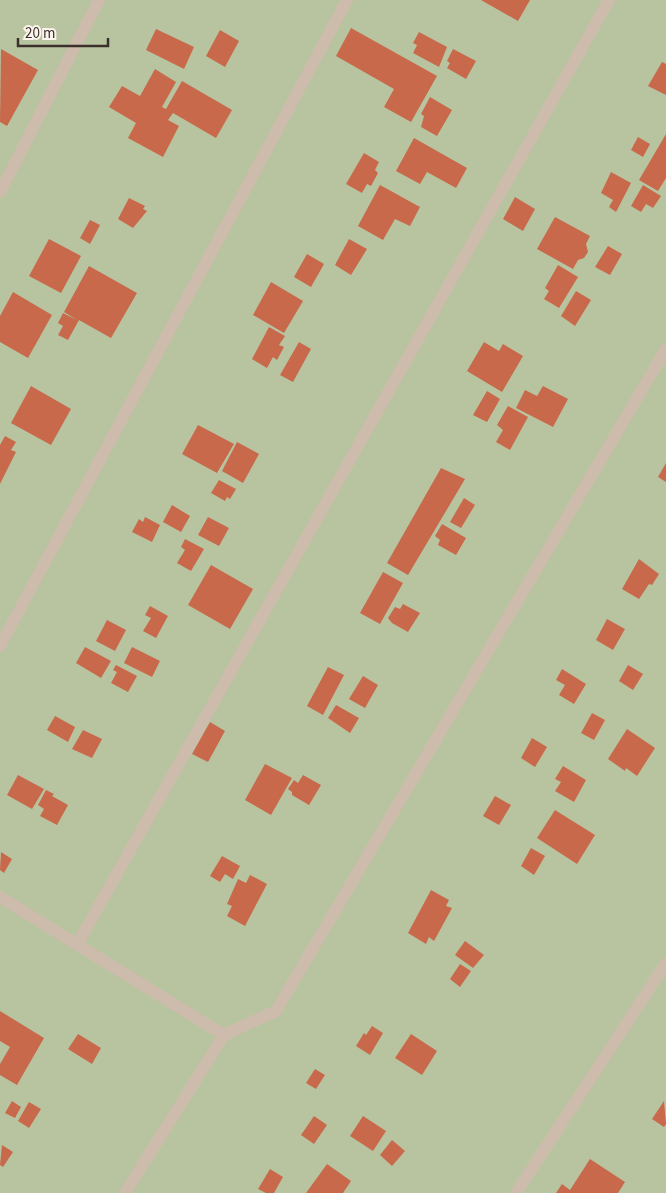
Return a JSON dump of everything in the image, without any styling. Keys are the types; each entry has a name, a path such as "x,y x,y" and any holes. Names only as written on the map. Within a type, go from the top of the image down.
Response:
{"street":[{"path":"0,192 99,0"},
{"path":"0,646 347,0"},
{"path":"78,943 609,0"},
{"path":"125,1193 224,1035 276,1011 666,349"},
{"path":"0,897 78,943 224,1035"},
{"path":"516,1193 666,963"}],"green space":[{"path":"0,0 666,0 666,1193 0,1193"}],"building":[{"path":"481,0 530,0 518,21"},
{"path":"351,28 437,76 411,122 384,107 394,89 336,56"},
{"path":"156,29 194,47 184,69 146,50"},
{"path":"220,30 239,41 225,67 206,56"},
{"path":"419,32 447,47 439,67 413,53 417,45 413,43"},
{"path":"1,49 38,70 7,126 0,122"},
{"path":"453,49 476,61 466,79 447,68 450,63 447,61"},
{"path":"662,62 666,64 666,95 648,86"},
{"path":"155,69 176,82 162,107 166,109 182,81 232,110 216,138 173,113 168,120 179,126 163,157 128,138 136,123 109,107 122,86 140,96"},
{"path":"430,97 452,110 437,136 421,127 424,116 421,114"},
{"path":"666,134 666,178 658,191 639,180"},
{"path":"638,137 650,144 643,157 631,150"},
{"path":"414,138 467,168 456,188 427,172 420,184 396,171"},
{"path":"364,153 379,162 375,170 378,173 371,186 367,184 362,193 346,184"},
{"path":"611,172 631,183 616,212 609,207 613,200 601,193"},
{"path":"380,185 420,207 410,226 395,219 383,240 358,226"},
{"path":"643,185 661,196 653,208 646,204 641,212 631,206"},
{"path":"515,197 535,209 523,231 503,219"},
{"path":"129,198 145,206 143,209 147,211 133,228 118,219"},
{"path":"555,217 590,236 586,244 588,252 584,258 578,260 573,269 537,249"},
{"path":"90,220 100,225 90,244 80,238"},
{"path":"49,239 81,256 61,293 29,276"},
{"path":"349,239 367,249 351,275 335,265"},
{"path":"608,246 622,254 610,275 595,267"},
{"path":"307,254 324,264 311,287 294,277"},
{"path":"558,265 578,277 559,308 544,299 549,291 545,288"},
{"path":"89,266 137,293 111,338 79,320 68,340 58,335 63,326 58,323 63,313 77,320 64,312"},
{"path":"271,282 303,301 284,333 253,315"},
{"path":"576,291 591,300 575,326 561,316"},
{"path":"13,292 52,315 28,358 0,342 0,316"},
{"path":"269,327 285,336 279,345 284,347 277,360 273,357 267,368 252,359"},
{"path":"299,342 311,349 293,382 280,375"},
{"path":"484,342 499,351 503,344 523,356 502,392 467,371"},
{"path":"31,386 71,409 51,445 11,423"},
{"path":"543,386 568,399 553,427 516,408 525,390 537,396"},
{"path":"487,391 500,399 487,422 473,415"},
{"path":"508,406 528,417 510,450 496,442 503,430 497,425"},
{"path":"198,425 234,444 217,473 182,454"},
{"path":"5,436 16,442 11,450 16,452 0,484 0,445"},
{"path":"237,442 259,454 243,483 222,471"},
{"path":"666,463 666,482 658,477"},
{"path":"441,468 465,479 408,575 387,563"},
{"path":"219,480 236,489 230,499 227,497 225,501 211,493"},
{"path":"464,498 475,505 461,528 450,522"},
{"path":"172,505 190,516 181,532 163,522"},
{"path":"145,517 160,525 152,542 132,532 139,519 143,522"},
{"path":"208,517 229,528 219,546 198,535"},
{"path":"442,524 466,538 456,555 438,545 440,540 435,536"},
{"path":"185,539 204,549 191,571 177,563 185,550 181,547"},
{"path":"639,559 659,574 652,585 649,584 639,599 622,589"},
{"path":"211,565 253,589 230,629 188,605"},
{"path":"383,572 403,583 380,624 360,613"},
{"path":"403,604 420,613 408,632 392,623 388,618 395,607 400,609"},
{"path":"150,606 168,616 156,638 143,631 151,618 145,615"},
{"path":"607,619 625,629 613,650 596,640"},
{"path":"107,620 126,630 115,651 96,641"},
{"path":"85,647 111,661 101,678 76,663"},
{"path":"132,647 160,661 152,677 124,663"},
{"path":"116,665 137,676 128,692 111,683 117,672 113,670"},
{"path":"628,665 643,674 633,690 619,681"},
{"path":"328,667 344,675 323,715 307,706"},
{"path":"562,669 586,684 574,704 559,695 565,685 556,680"},
{"path":"363,676 378,685 365,708 349,699"},
{"path":"336,705 359,718 350,733 328,718"},
{"path":"592,713 605,720 594,740 581,733"},
{"path":"55,716 75,727 68,742 47,730"},
{"path":"210,722 225,731 208,762 192,754"},
{"path":"627,729 655,748 637,776 626,768 625,771 608,759"},
{"path":"83,730 102,739 92,758 72,749"},
{"path":"532,738 547,747 535,767 521,758"},
{"path":"265,764 292,778 271,815 245,800"},
{"path":"563,766 586,780 574,802 555,791 561,782 555,779"},
{"path":"18,775 44,789 32,809 7,795"},
{"path":"303,775 321,785 309,805 292,795 292,792 288,789 294,780 298,783"},
{"path":"46,790 54,794 52,796 68,805 57,825 40,816 44,809 38,805"},
{"path":"495,796 511,805 499,825 483,816"},
{"path":"555,810 595,835 577,864 537,838"},
{"path":"531,848 545,856 534,875 521,866"},
{"path":"1,852 12,859 4,873 0,870"},
{"path":"222,856 240,866 233,879 225,874 220,882 210,876"},
{"path":"250,875 267,884 245,926 227,916 232,906 227,904 238,879 246,883"},
{"path":"431,890 449,900 446,906 452,908 434,941 429,937 426,944 408,933"},
{"path":"465,941 484,955 473,968 455,955"},
{"path":"460,964 471,971 460,987 450,979"},
{"path":"0,1011 44,1038 17,1085 0,1075 0,1064 10,1047 0,1041"},
{"path":"372,1026 383,1033 370,1055 356,1046 364,1033 366,1035"},
{"path":"78,1034 101,1048 92,1064 68,1049"},
{"path":"411,1034 437,1051 422,1075 395,1058"},
{"path":"315,1069 325,1075 316,1089 306,1083"},
{"path":"12,1101 21,1107 15,1118 5,1113"},
{"path":"664,1101 666,1124 664,1127 652,1119"},
{"path":"29,1102 41,1109 29,1128 18,1121"},
{"path":"314,1116 327,1125 314,1144 301,1135"},
{"path":"363,1116 386,1131 373,1151 350,1136"},
{"path":"392,1140 405,1151 392,1166 380,1155"},
{"path":"2,1145 13,1152 3,1167 0,1165"},
{"path":"590,1159 625,1182 618,1193 556,1193 562,1184 570,1190"},
{"path":"327,1164 351,1181 343,1193 306,1193"},
{"path":"270,1169 283,1177 274,1193 266,1193 258,1189"}]}
